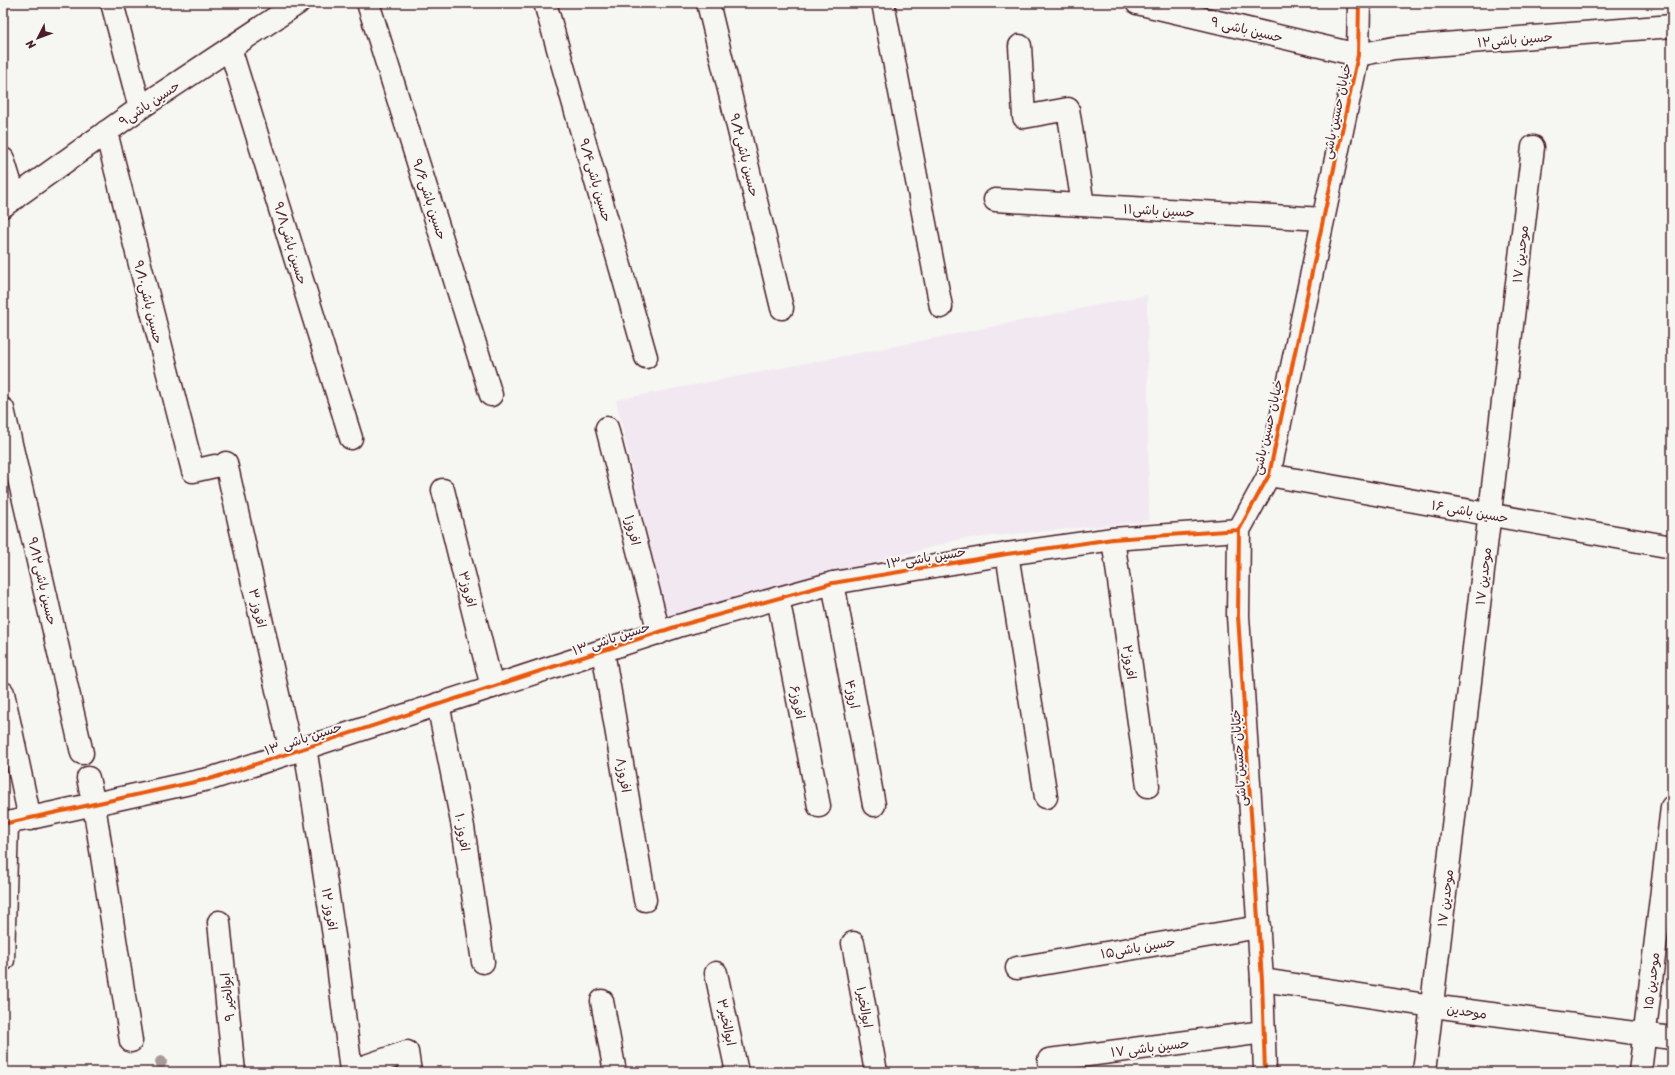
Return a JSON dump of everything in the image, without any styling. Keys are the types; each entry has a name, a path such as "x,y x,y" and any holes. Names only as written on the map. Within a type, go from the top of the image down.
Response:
{"street":[{"path":"112,3 140,108"},
{"name":"حسین باشی۹","path":"9,202 140,108 298,3"},
{"name":"حسین باشی۹/۶","path":"368,3 492,395"},
{"name":"حسین باشی۹/۴","path":"545,3 646,357"},
{"name":"حسین باشی۹/۲","path":"708,3 782,308"},
{"path":"883,3 941,307"},
{"name":"حسین باشی ۹","path":"1137,3 1358,55"},
{"name":"خیابان حسین باشی","path":"1265,1072 1259,927 1238,616 1239,530 1269,475 1358,55 1360,3"},
{"name":"حسین باشی۱۲","path":"1358,55 1394,48 1672,26"},
{"path":"1020,46 1024,117 1068,109 1083,205"},
{"name":"حسین باشی۹/۸","path":"230,48 351,438"},
{"name":"حسین باشی۹/۱۰","path":"106,132 193,471"},
{"name":"موحدین ۱۷","path":"1424,1072 1533,147"},
{"path":"3,159 9,202"},
{"name":"حسین باشی۱۱","path":"995,200 1323,218"},
{"name":"حسین باشی۹/۱۲","path":"3,409 82,753"},
{"name":"افروز۱","path":"607,428 659,633"},
{"name":"افروز ۳","path":"193,471 220,465 298,750"},
{"name":"حسین باشی ۱۶","path":"1269,475 1672,547"},
{"name":"افروز۳","path":"443,490 492,687"},
{"name":"حسین باشی ۱۳","path":"5,824 213,778 659,633 832,583 1008,554 1113,539 1239,530"},
{"name":"افروز۲","path":"1113,539 1148,786"},
{"path":"1008,554 1046,797"},
{"name":"اروز۴","path":"832,583 874,805"},
{"name":"افروز۶","path":"778,598 819,806"},
{"name":"افروز۸","path":"603,651 645,900"},
{"path":"3,693 30,819"},
{"name":"افروز ۱۰","path":"438,704 463,826 483,962"},
{"name":"افروز ۱۲","path":"298,750 336,949 351,1071"},
{"path":"88,778 94,804 131,1040"},
{"name":"موحدین ۱۵","path":"1640,1072 1672,807"},
{"path":"3,960 5,824"},
{"name":"ابوالخیر ۹","path":"219,922 234,1072"},
{"name":"حسین باشی۱۵","path":"1017,968 1259,927"},
{"name":"ابوالخیر۱","path":"853,943 876,1072"},
{"name":"ابوالخیر۳","path":"716,973 737,1072"},
{"name":"موحدین","path":"1262,980 1644,1036 1672,1038"},
{"path":"602,1001 615,1072"},
{"name":"حسین باشی ۱۷","path":"1050,1072 1049,1060 1264,1032"},
{"path":"351,1071 407,1052 410,1072"}],"shaded area":[{"path":"1147,295 1149,521 961,539 667,619 616,400 911,343"}],"cycle path":[{"path":"1265,1072 1262,980 1238,616 1239,530 1269,475 1358,55 1359,3"},
{"path":"3,824 213,778 678,626 833,583 1007,554 1113,539 1239,530"}]}
